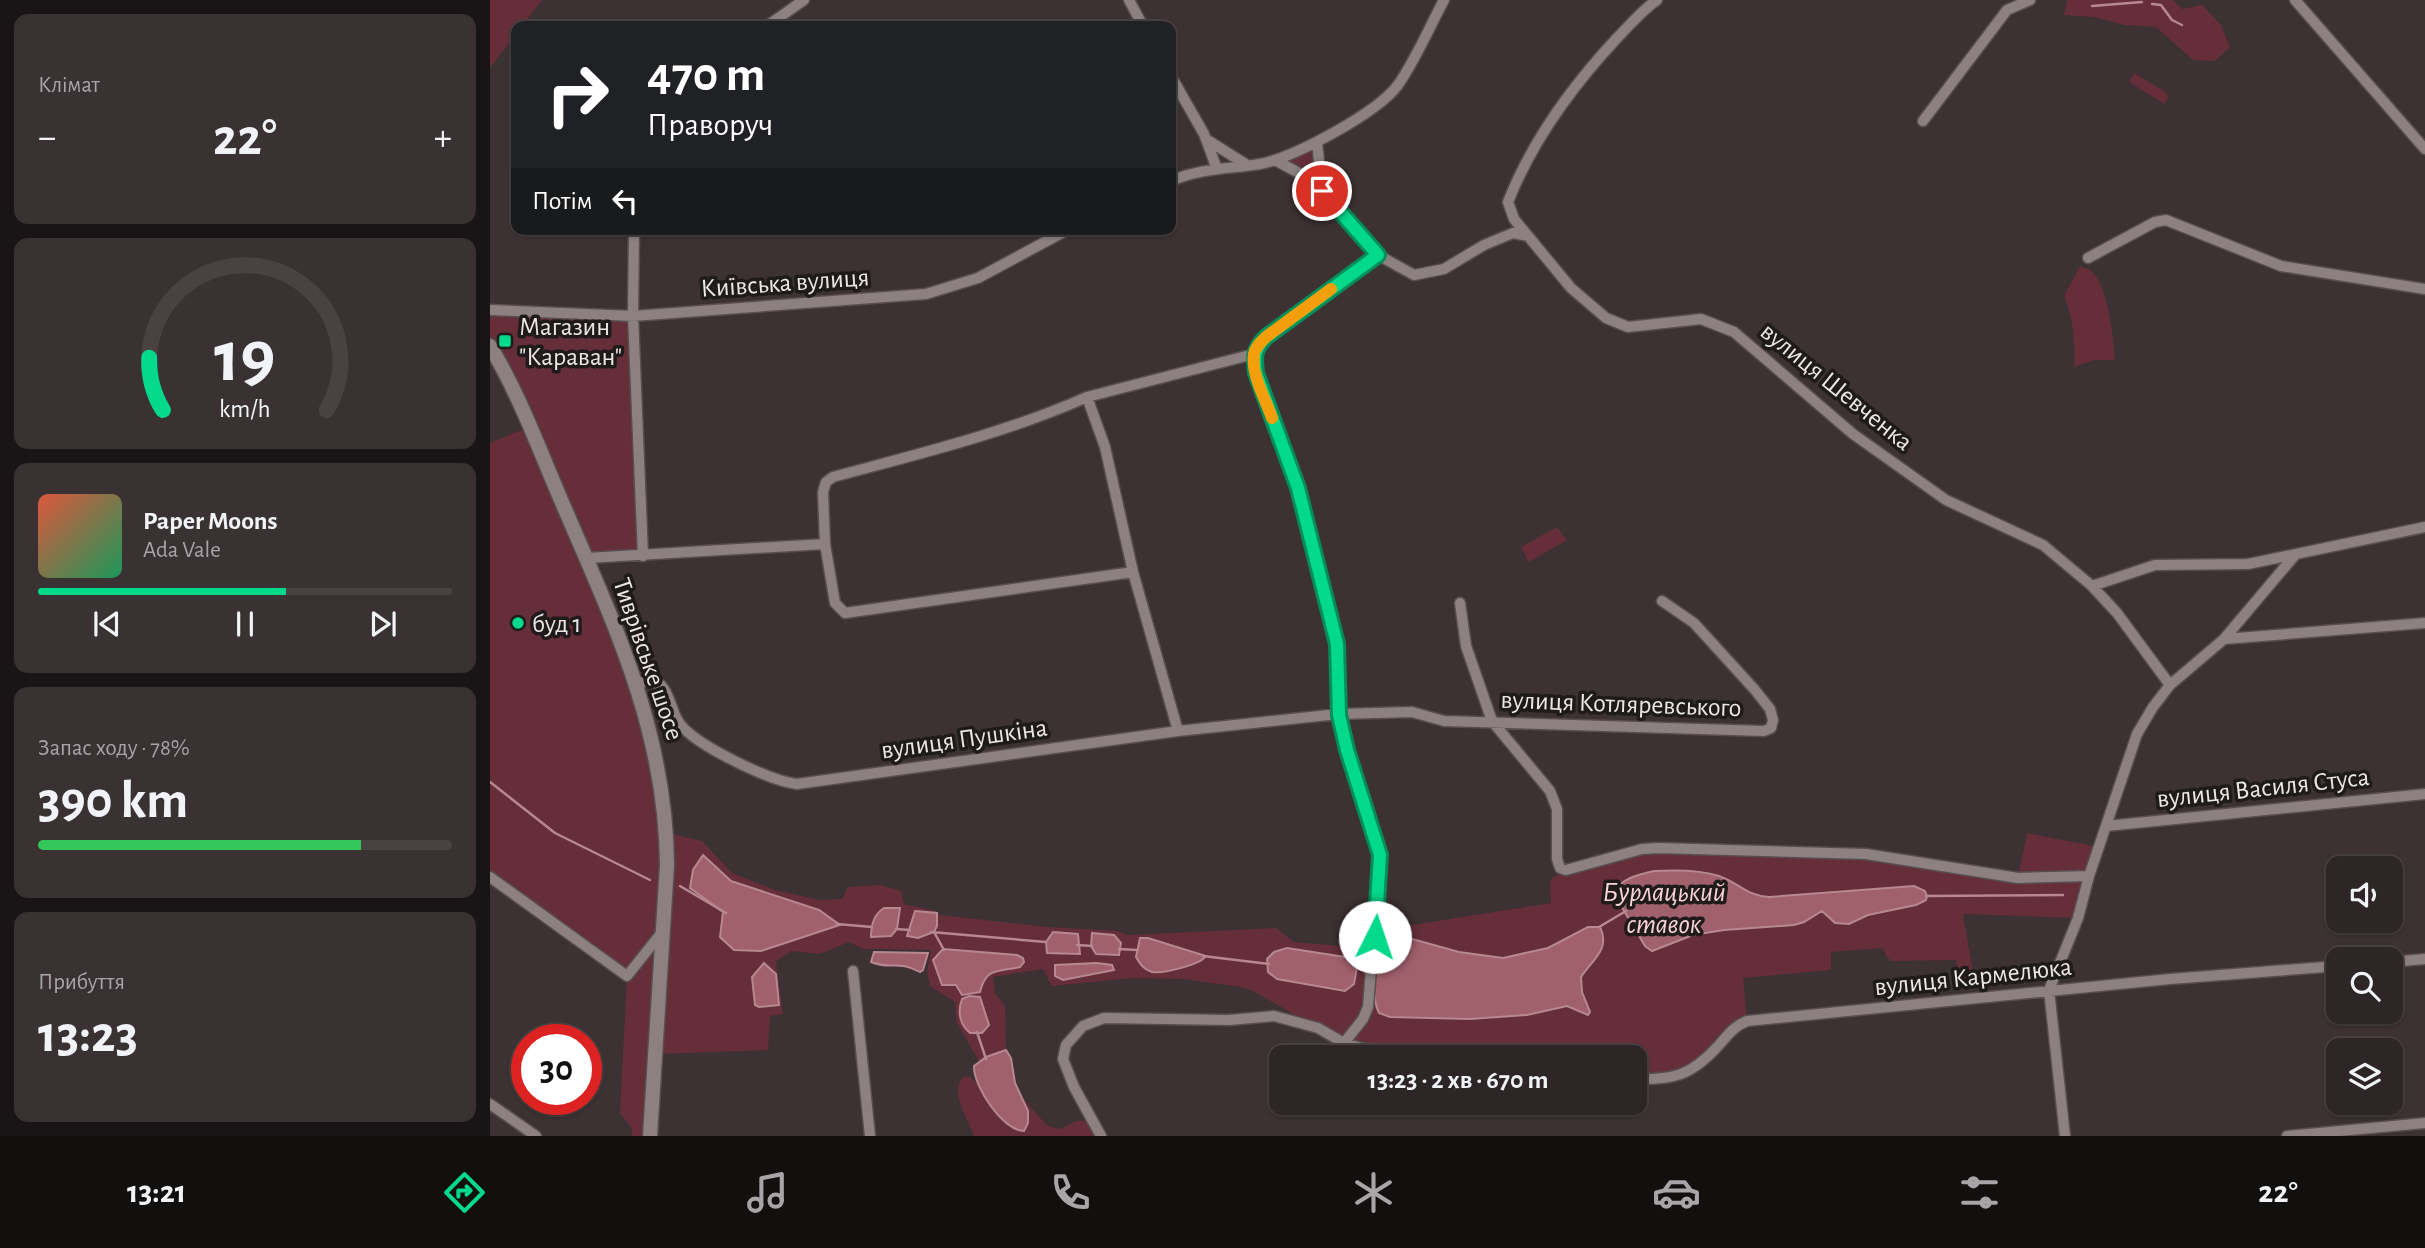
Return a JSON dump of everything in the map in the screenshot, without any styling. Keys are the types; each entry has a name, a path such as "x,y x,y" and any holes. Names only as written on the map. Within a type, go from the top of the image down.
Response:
{"main road":[{"name":"Тиврівське шосе","path":"490,346 510,383 587,558 637,683 658,762 667,850 650,1136"}],"street":[{"path":"774,21 804,0"},
{"path":"1129,0 1140,21"},
{"path":"1176,179 1189,173 1275,160 1317,142 1377,105 1403,76 1444,0"},
{"name":"вулиця Шевченка","path":"1657,0 1647,6 1567,96 1517,178 1508,202 1514,219 1571,288 1605,318 1628,327 1701,319 1734,332 1853,434 1947,500 2043,545 2092,586 2123,621 2170,685"},
{"path":"1923,121 2007,10 2030,0"},
{"path":"2295,0 2425,149"},
{"path":"1176,85 1207,139 1217,169"},
{"path":"1207,139 1215,147 1247,165"},
{"path":"1317,142 1322,191"},
{"path":"1275,160 1301,173 1322,191 1378,255 1414,275 1444,270 1484,245 1513,233 1528,236"},
{"path":"2088,258 2155,222 2166,220 2281,266 2425,289"},
{"path":"634,235 633,316 643,556"},
{"name":"Київська вулиця","path":"490,310 633,316 926,295 978,278 1058,235"},
{"path":"1344,1043 1363,1019 1368,1007 1380,855 1347,750 1339,715 1337,644 1298,488 1256,373 1254,354 1257,346 1266,337 1378,255"},
{"path":"1133,572 845,613 835,603 825,544 823,492 826,482 833,477 957,443 1087,397 1254,354"},
{"path":"1087,397 1105,447 1133,572 1178,731"},
{"path":"2092,586 2155,565 2248,564 2425,527"},
{"path":"587,558 825,544"},
{"path":"2065,1136 2049,990 2078,918 2089,876 2137,734 2170,685 2224,639 2295,555"},
{"name":"вулиця Котляревського","path":"1339,715 1412,712 1444,721 1764,731 1771,728 1773,720 1770,709 1755,690 1694,623 1662,601"},
{"path":"1460,603 1466,646 1492,721 1550,792 1557,809 1557,859 1560,868 1566,870 1642,849 1658,848 1866,854 2018,877 2089,876"},
{"path":"2224,639 2425,623"},
{"name":"вулиця Пушкіна","path":"637,683 648,681 661,685 677,719 697,740 774,778 797,784 1178,731 1339,715"},
{"name":"вулиця Василя Стуса","path":"2106,826 2425,794"},
{"path":"490,877 627,976 664,929"},
{"path":"2403,961 2425,959"},
{"name":"вулиця Кармелюка","path":"1647,1079 1671,1079 1682,1075 1704,1060 1734,1028 1747,1021 2049,990 2326,967"},
{"path":"853,971 870,1136"},
{"path":"1101,1136 1074,1087 1063,1059 1066,1045 1083,1026 1104,1018 1229,1020 1274,1016 1318,1028 1351,1045"},
{"path":"490,1104 536,1136"},
{"path":"2287,1136 2425,1123"}],"shaded area":[{"path":"490,0 542,0 526,21 511,21 511,41 490,68"},
{"path":"2067,0 2173,0 2182,9 2202,5 2221,25 2230,47 2215,61 2193,60 2156,27 2124,25 2094,17 2064,15"},
{"path":"2134,73 2164,91 2169,97 2164,104 2129,82"},
{"path":"1317,142 1322,191 1275,160"},
{"path":"2080,266 2090,270 2102,287 2109,312 2115,360 2094,360 2074,367 2073,331 2064,296"},
{"path":"490,310 633,316 643,556 587,558 637,683 667,833 702,841 732,873 775,890 820,900 842,899 848,887 881,885 901,891 904,904 936,911 940,915 1048,927 1117,931 1128,935 1276,928 1294,942 1366,948 1373,931 1551,903 1552,878 1566,870 1642,849 1866,854 2018,877 2027,833 2099,847 2078,918 1963,914 1973,972 1972,980 1968,983 1961,981 1956,960 1891,961 1883,948 1831,952 1831,970 1743,978 1747,1021 1693,1069 1647,1077 1647,1045 1355,1045 1241,987 1183,979 1132,978 1052,986 1043,969 993,977 995,993 1005,1005 1006,1050 979,1061 957,1023 955,1002 930,986 927,972 931,950 863,949 849,942 820,954 792,951 776,961 783,1014 770,1016 768,1050 655,1054 650,1136 632,1136 632,1129 620,1113 627,976 490,878 490,443 529,427 490,346"},
{"path":"1557,527 1567,540 1529,562 1521,547"},
{"path":"970,1076 1012,1123 1027,1107 1020,1095 1048,1126 1060,1129 1082,1120 1101,1136 974,1136 961,1107 958,1091 962,1078"}],"water":[{"path":"703,855 731,881 819,910 840,925 761,951 734,950 720,937 723,912 690,888 693,870"},
{"name":"Бурлацький ставок","path":"1654,871 1712,874 1754,894 1769,897 1914,886 1925,891 1927,896 1926,900 1916,905 1868,915 1849,924 1835,923 1822,911 1794,925 1693,935 1652,951 1645,946 1614,894 1625,881"},
{"path":"884,908 900,908 897,929 891,936 871,937 874,921"},
{"path":"915,911 937,913 934,932 918,938 907,936"},
{"path":"1588,927 1600,927 1603,942 1599,954 1581,977 1582,992 1590,1012 1588,1015 1567,1006 1527,1015 1470,1019 1390,1017 1379,1013 1374,990 1377,953 1384,943 1398,935 1459,952 1503,958 1548,948"},
{"path":"1053,932 1078,934 1080,954 1047,953 1046,942"},
{"path":"1092,933 1114,935 1121,943 1119,955 1096,954 1091,946"},
{"path":"1140,938 1148,938 1206,956 1196,963 1180,968 1152,972 1142,966 1136,957"},
{"path":"1287,948 1351,958 1357,967 1354,984 1345,991 1277,979 1268,972 1267,959 1274,952"},
{"path":"943,949 1017,955 1023,958 1024,962 1020,967 989,974 980,992 962,995 956,985 942,985 933,960"},
{"path":"874,952 928,953 920,972 906,966 871,962"},
{"path":"764,963 776,974 779,1005 755,1005 752,977"},
{"path":"1055,965 1112,965 1114,970 1063,980 1055,976"},
{"path":"969,996 980,997 989,1025 982,1033 970,1033 962,1022 960,1004 962,999"},
{"path":"1006,1050 1011,1058 1015,1083 1028,1111 1028,1123 1024,1131 1007,1124 999,1116 978,1085 975,1075 974,1066 986,1057"}],"waterway":[{"path":"2092,6 2142,2"},
{"path":"2152,4 2161,5 2172,20 2182,25"},
{"path":"490,782 555,833 650,880"},
{"path":"680,886 726,913"},
{"path":"1926,896 2063,895"},
{"path":"1599,927 1626,911"},
{"path":"837,924 872,927"},
{"path":"896,929 910,930"},
{"path":"931,932 1046,942"},
{"path":"934,932 944,950"},
{"path":"1077,945 1092,946"},
{"path":"1119,949 1137,950"},
{"path":"1203,956 1269,964"},
{"path":"977,1032 986,1059"}],"slow traffic":[{"path":"1272,418 1256,373 1254,354 1257,346 1331,289"}],"place":[{"name":"Магазин \"Караван\"","path":"505,341"},
{"name":"буд 1","path":"518,623"}],"route":[{"path":"1322,191 1378,255 1266,337 1257,346 1254,354 1256,373 1298,488 1337,644 1339,715 1347,750 1380,855 1375,937"}]}
